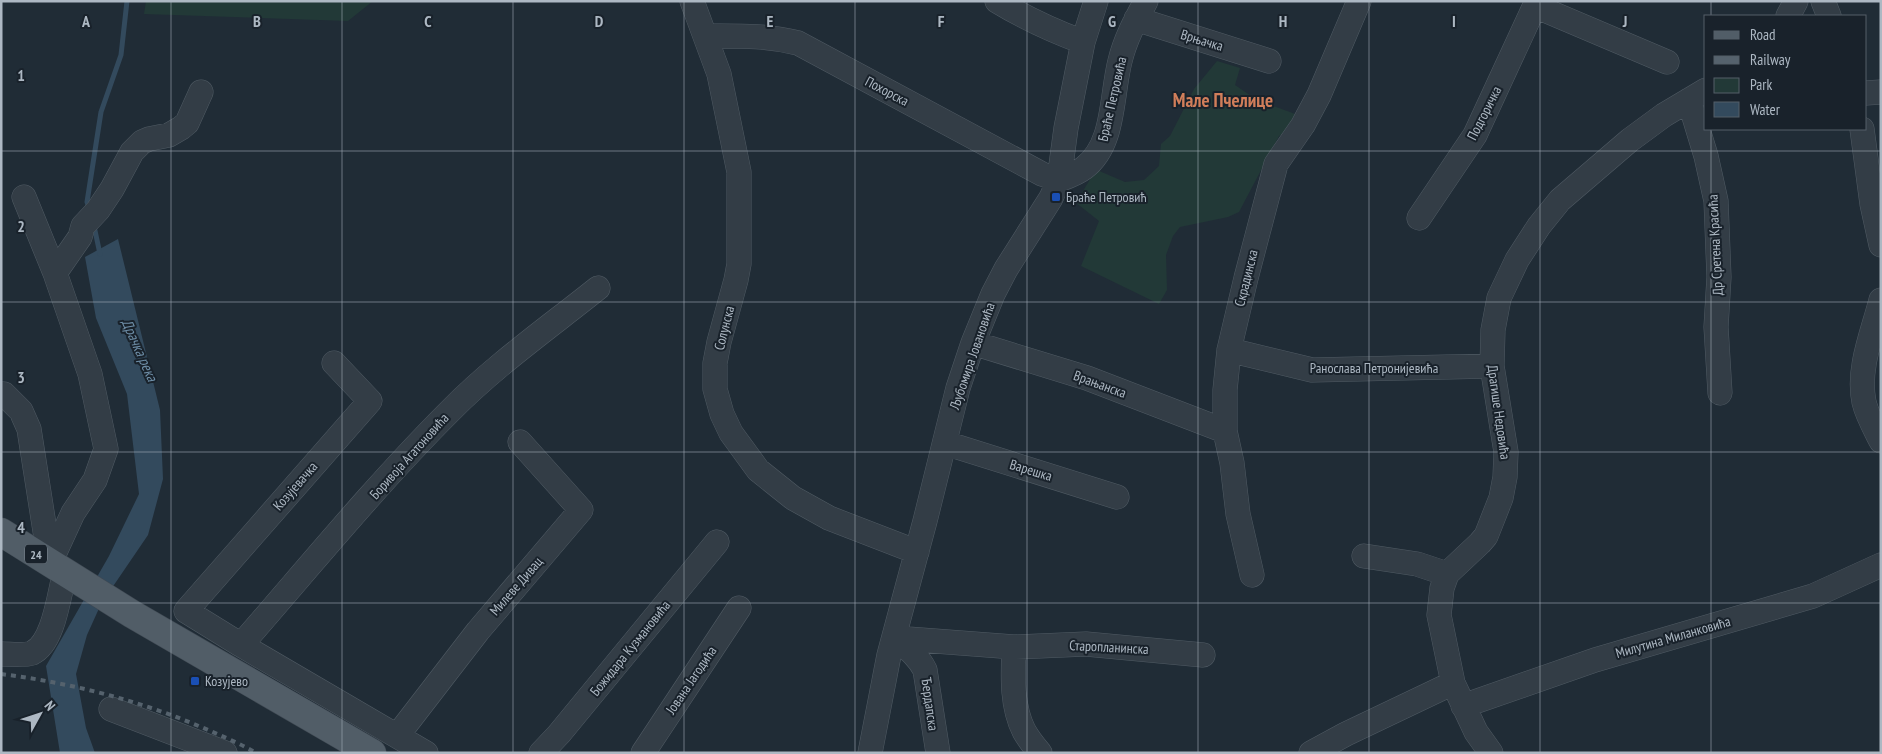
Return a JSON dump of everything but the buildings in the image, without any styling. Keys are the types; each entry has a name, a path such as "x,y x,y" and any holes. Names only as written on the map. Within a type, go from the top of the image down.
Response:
{"main road":[{"name":"24","path":"1,532 132,614 372,753"}],"street":[{"name":"Солунска","path":"692,1 719,74 739,172 739,264 715,363 715,389 722,414 731,434 758,470 793,498 829,518 917,552"},
{"path":"997,1 1025,18 1057,33 1083,42"},
{"name":"Љубомира Јовановића","path":"870,753 890,654 958,388 973,343 993,294 1006,269 1051,198 1059,180 1066,128 1083,42 1096,1"},
{"name":"Скрадинска","path":"1252,575 1238,514 1232,463 1225,431 1225,390 1229,350 1276,164 1303,125 1319,95 1360,1"},
{"path":"1789,15 1796,1"},
{"path":"1823,1 1829,15"},
{"path":"1536,3 1667,62"},
{"name":"Подгоричка","path":"1419,218 1475,135 1536,3"},
{"name":"Врњачка","path":"1141,10 1269,61"},
{"name":"Браће Петровића","path":"1059,180 1083,169 1097,155 1101,147 1108,130 1119,63 1125,41 1141,10"},
{"name":"Похорска","path":"706,36 775,37 798,43 1042,174 1059,180"},
{"path":"55,273 112,189 132,152 142,142 169,135 182,128 187,123 201,92"},
{"path":"1867,93 1881,92"},
{"name":"Драгише Недовића","path":"1448,574 1486,536 1500,498 1506,466 1506,452 1492,366 1493,330 1499,298 1517,260 1539,226 1560,200 1630,140 1664,115 1697,95"},
{"name":"Др Сретена Красића","path":"1697,95 1706,156 1716,201 1719,277 1716,327 1720,392"},
{"path":"1862,130 1876,203 1881,245"},
{"path":"1,654 26,654 42,646 50,630 62,570 63,533 95,480 106,449 90,374 55,273 24,197"},
{"name":"Боривоја Агатоновића","path":"241,645 449,411 490,375 598,288"},
{"path":"1881,300 1864,366 1862,386 1864,404 1881,441"},
{"name":"Врањанска","path":"973,343 1087,378 1225,431"},
{"name":"Ранослава Петронијевића","path":"1229,350 1312,370 1492,366"},
{"name":"Козујевачка","path":"241,645 186,611 370,402 334,363"},
{"path":"1,394 4,394 21,411 29,429 62,570"},
{"name":"Милеве Дивац","path":"397,736 478,631 581,510 520,442"},
{"name":"Варешка","path":"945,443 1116,496"},
{"name":"Божидара Кузмановића","path":"541,753 559,734 717,542"},
{"path":"1364,556 1417,564 1448,574 1442,588 1439,615 1452,683 1476,732 1491,753"},
{"name":"Милутина Миланковића","path":"1463,706 1595,660 1813,596 1881,565"},
{"name":"Јована Јагодића","path":"643,753 739,608"},
{"name":"Старопланинска","path":"895,638 1014,647 1086,644 1204,654"},
{"name":"Ђердапска","path":"895,638 914,653 925,670 938,753"},
{"path":"241,645 426,753"},
{"path":"1014,647 1013,684 1017,708 1024,731 1040,753"},
{"path":"1311,753 1452,683"},
{"path":"111,709 225,753"}],"green space":[{"path":"146,1 373,1 348,21 144,14"},
{"path":"1217,61 1240,68 1235,85 1257,100 1298,115 1287,131 1279,136 1239,212 1228,217 1180,227 1173,236 1166,255 1167,290 1159,304 1081,266 1099,221 1075,202 1097,170 1125,182 1144,180 1159,166 1161,144 1170,136 1194,89"}],"water":[{"path":"118,239 160,410 163,479 148,535 101,604 87,635 76,674 86,728 95,753 60,753 46,666 109,556 139,494 127,394 96,318 85,257"}],"waterway":[{"name":"Драчка река","path":"89,208 87,202 101,112 121,55 127,1"},
{"name":"Драчка река","path":"94,226 100,254"}],"railway":[{"path":"1,674 54,682 106,694 158,710 256,753"}],"place":[{"name":"Браће Петровић","path":"1056,197"},
{"name":"Козујево","path":"195,681"}],"district":[{"name":"Мале Пчелице","path":"1223,100"}]}
